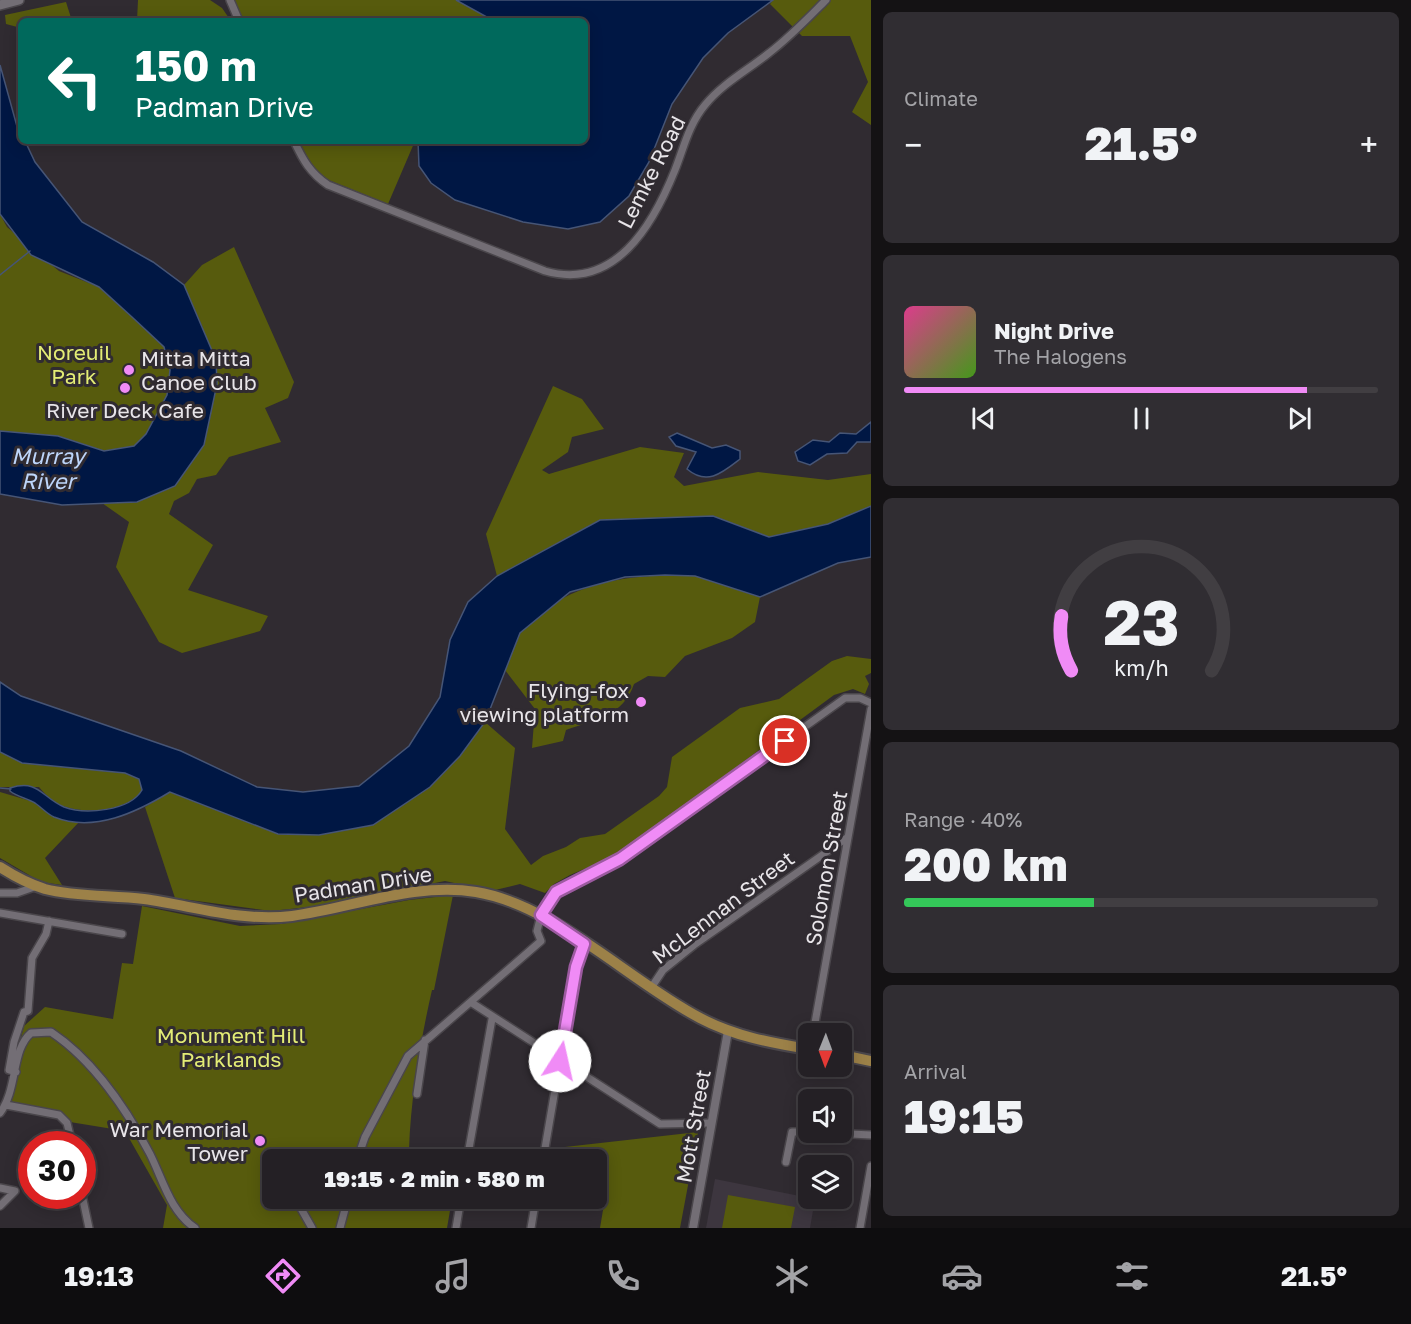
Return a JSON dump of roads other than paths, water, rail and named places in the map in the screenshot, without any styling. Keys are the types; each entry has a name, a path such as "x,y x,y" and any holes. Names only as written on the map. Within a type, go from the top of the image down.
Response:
{"main road":[{"path":"1,4 19,0"},
{"name":"Padman Drive","path":"0,867 37,886 64,892 149,900 223,914 267,917 308,914 423,892 464,890 499,897 541,915 687,1011 728,1031 798,1047"},
{"path":"852,1057 871,1061"}],"street":[{"path":"230,0 238,18"},
{"name":"Lemke Road","path":"296,144 310,171 327,185 545,271 558,275 600,269 624,254 642,235 674,172 688,131 704,106 722,87 786,40 826,0"},
{"path":"360,1149 364,1137 408,1056 541,941 537,931 541,915 556,892 620,859 845,698 860,698 871,703"},
{"name":"Solomon Street","path":"815,1023 871,709"},
{"name":"McLennan Street","path":"651,987 663,970 694,945 848,837"},
{"path":"0,893 17,893 37,886"},
{"path":"0,913 122,934"},
{"path":"16,1072 9,1070 14,1042 24,1012 28,1011 32,958 46,934 49,921"},
{"path":"545,1149 576,967 584,944"},
{"path":"472,1003 492,1019 660,1124 711,1123"},
{"path":"469,1149 492,1019"},
{"path":"0,1113 16,1072 21,1047 31,1033 48,1031 61,1040 112,1095 147,1148 174,1208 195,1228"},
{"name":"Mott Street","path":"693,1228 728,1031"},
{"path":"417,1094 425,1040"},
{"path":"4,1102 59,1115 67,1123 69,1131"},
{"path":"786,1162 792,1132 798,1132"},
{"path":"852,1134 871,1135"},
{"path":"860,1228 871,1166"},
{"path":"0,1188 15,1191 0,1206"},
{"path":"85,1209 89,1228"},
{"path":"301,1209 312,1228"},
{"path":"340,1228 345,1209"},
{"path":"456,1228 459,1209"},
{"path":"531,1228 534,1209"}],"water":[{"path":"456,0 773,0 728,33 703,58 672,104 649,162 629,196 600,222 568,229 523,222 455,200 431,183 419,166 418,144 588,144 588,18 489,18"},
{"name":"Murray River","path":"0,65 18,130 18,144 26,144 35,162 82,222 153,262 184,285 216,360 217,384 204,445 175,486 137,502 62,505 0,494 0,431 58,436 104,451 134,446 146,434 167,395 170,370 164,347 132,317 99,287 31,255 0,214"},
{"path":"871,422 871,442 857,442 847,453 827,454 810,465 798,461 795,452 813,440 829,442 840,433 856,434"},
{"path":"677,433 712,448 726,445 740,451 740,459 721,473 701,477 687,469 696,452 676,446 669,437"},
{"path":"871,506 871,557 838,563 760,597 695,576 665,575 625,577 570,592 520,633 485,722 460,756 430,787 373,825 319,835 278,834 170,792 129,813 115,818 84,823 51,816 35,803 10,791 10,788 20,786 34,787 64,807 95,811 128,803 142,790 139,779 125,773 22,763 0,752 0,682 21,696 181,751 257,787 303,792 359,786 409,746 440,697 450,640 468,602 497,576 600,520 713,516 769,537 828,524"}],"waterway":[{"path":"0,275 30,251"},
{"path":"0,788 11,789"}],"place":[{"name":"Mitta Mitta Canoe Club","path":"129,370"},
{"name":"River Deck Cafe","path":"125,388"},
{"name":"Flying-fox viewing platform","path":"641,702"},
{"name":"War Memorial Tower","path":"260,1141"}],"park label":[{"name":"Noreuil Park","path":"74,364"},
{"name":"Monument Hill Parklands","path":"231,1047"}]}
